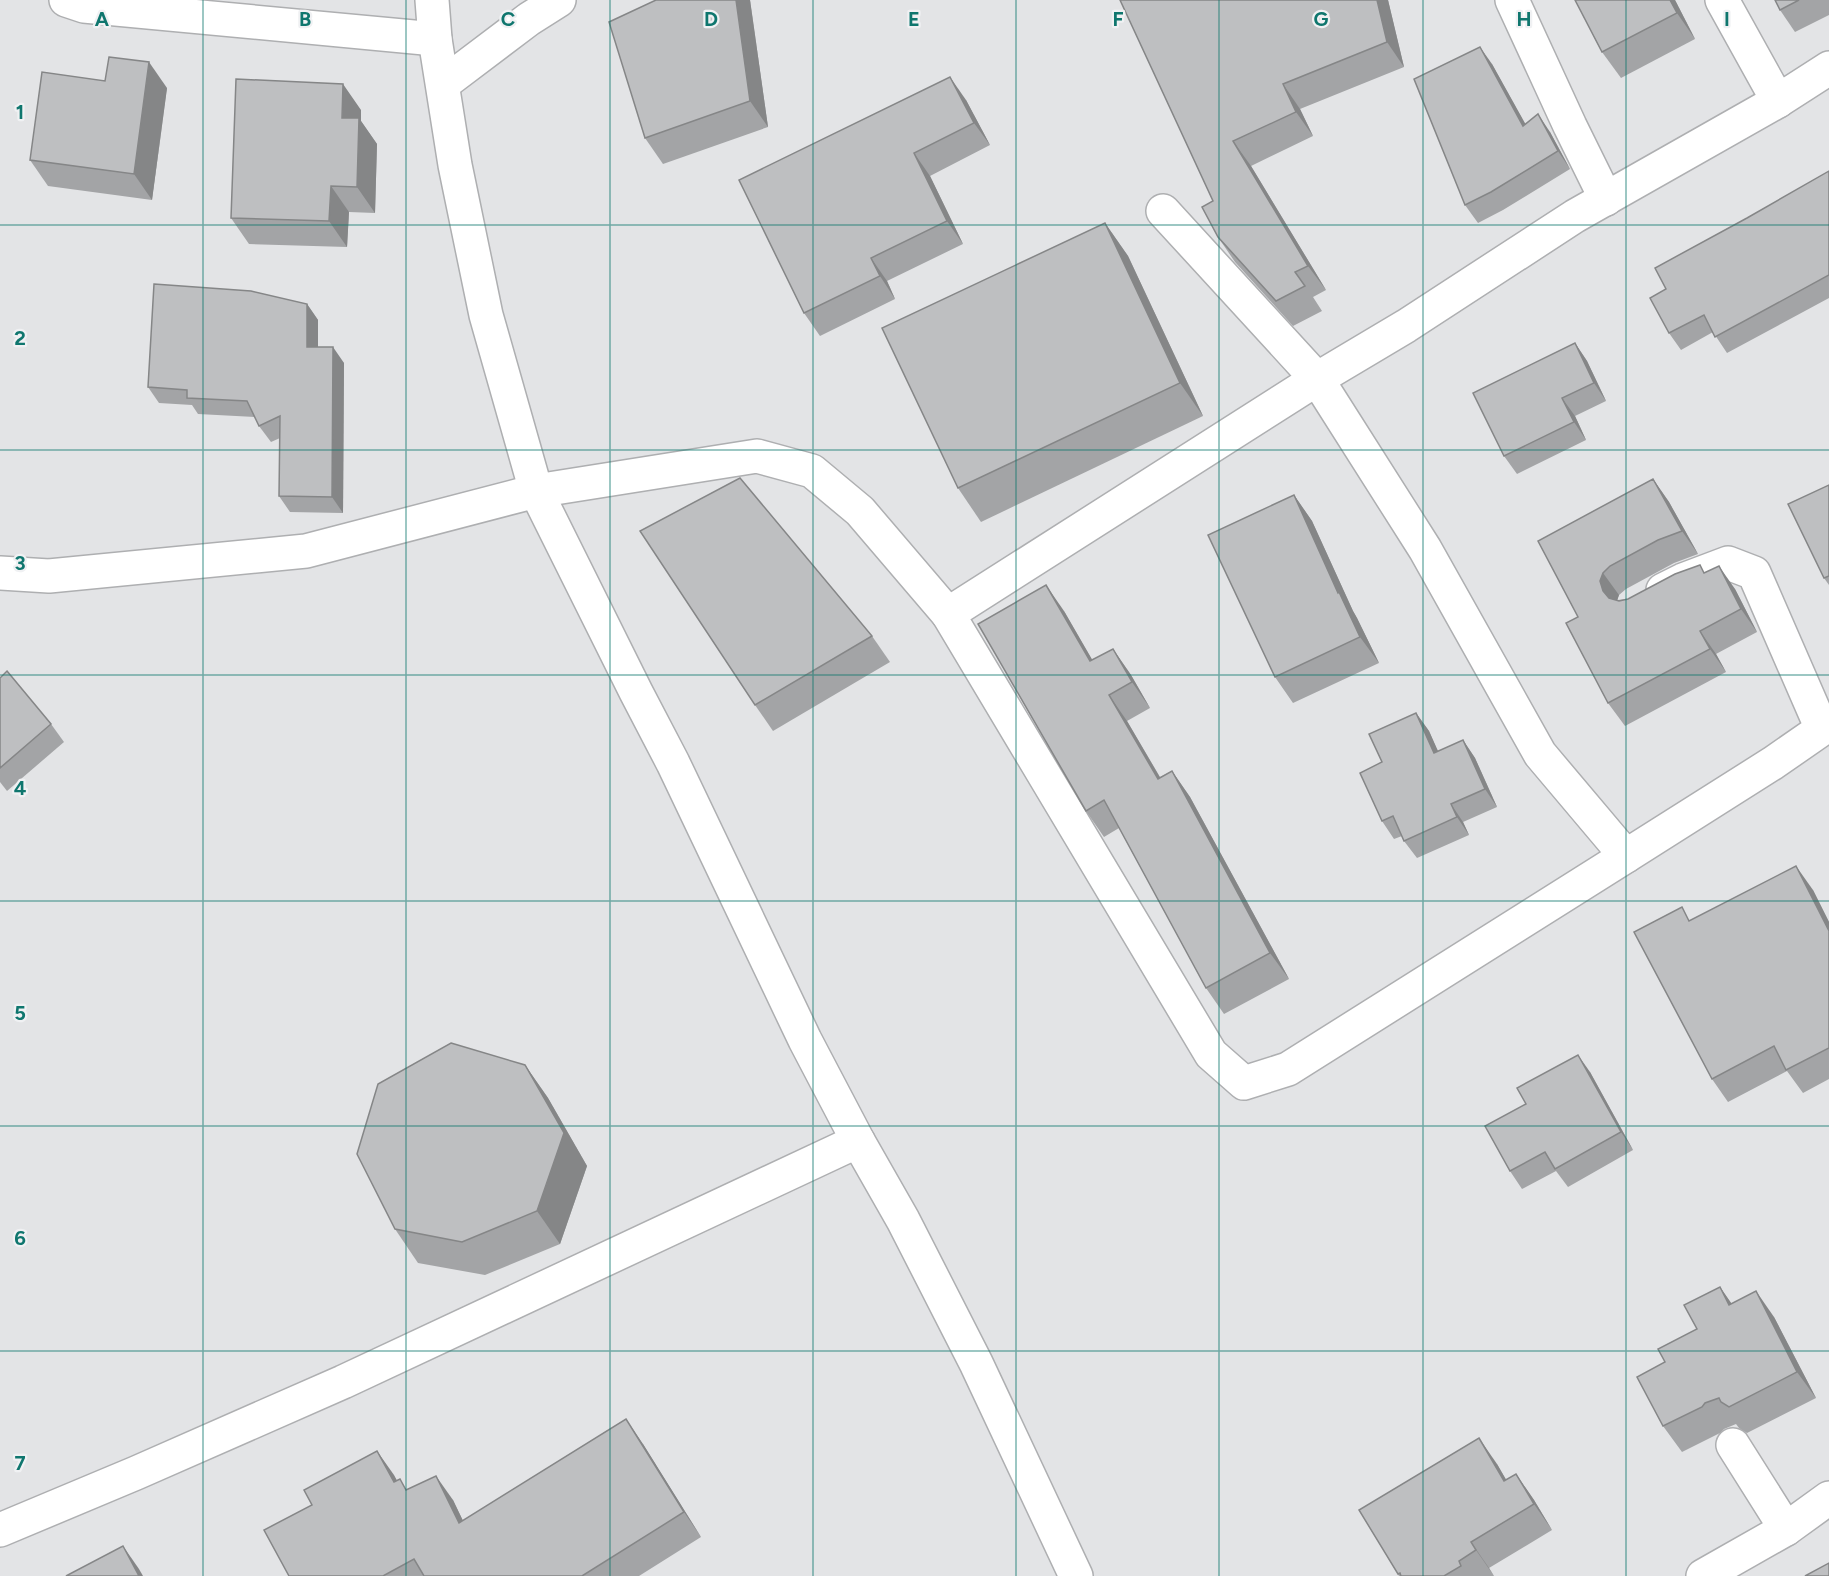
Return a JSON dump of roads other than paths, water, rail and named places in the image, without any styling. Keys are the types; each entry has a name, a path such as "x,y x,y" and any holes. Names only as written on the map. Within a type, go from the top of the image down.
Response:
{"street":[{"path":"66,0 84,6 435,39"},
{"path":"432,0 435,39 455,165 486,315 536,491 673,763 804,1040 903,1220 976,1363 1077,1576"},
{"path":"443,84 529,19 559,0"},
{"path":"1512,0 1606,199"},
{"path":"1722,0 1778,101"},
{"path":"948,614 1317,378 1406,326 1575,216 1778,101 1829,68"},
{"path":"1163,212 1317,378 1425,549 1540,754 1626,856"},
{"path":"0,573 49,576 306,551 536,491 757,456 812,471 860,511 948,614 1211,1054 1244,1083 1288,1069 1773,763 1827,732 1754,573 1728,563 1683,580 1635,605"},
{"path":"0,1530 343,1382 858,1141"},
{"path":"1733,1445 1786,1529"},
{"path":"1703,1576 1786,1529 1829,1498"}]}
